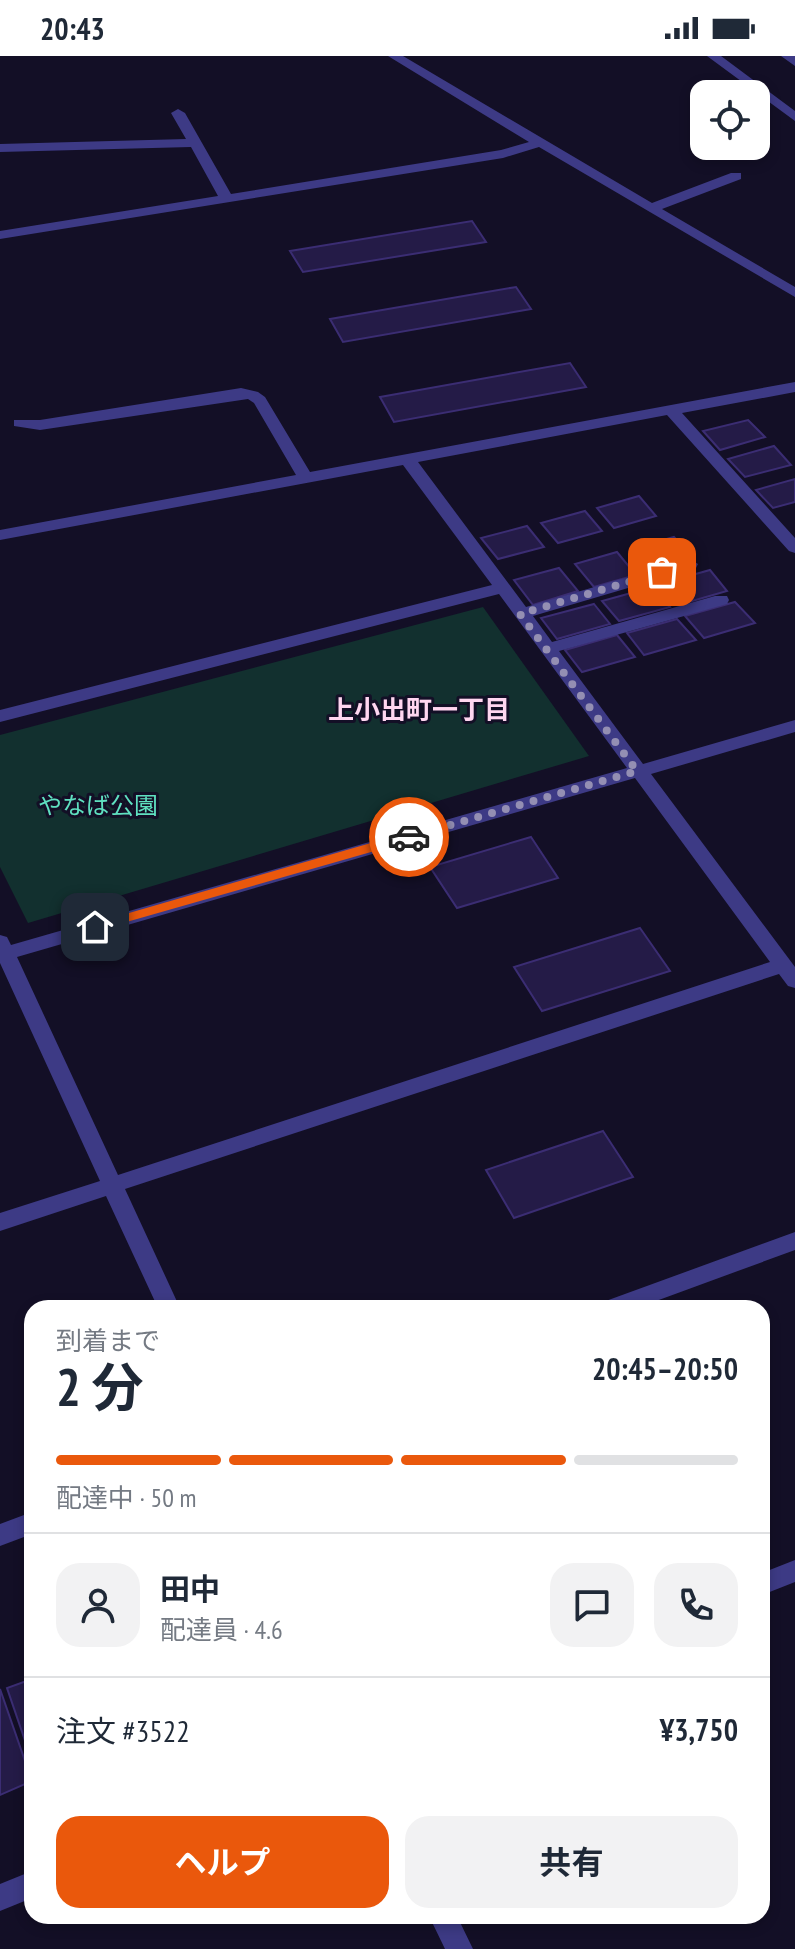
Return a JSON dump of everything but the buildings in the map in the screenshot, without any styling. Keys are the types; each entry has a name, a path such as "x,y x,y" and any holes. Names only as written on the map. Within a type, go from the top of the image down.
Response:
{"street":[{"path":"394,56 795,293"},
{"path":"713,56 795,117"},
{"path":"787,56 795,62"},
{"path":"178,113 227,199"},
{"path":"0,148 195,143"},
{"path":"0,235 503,154 539,143"},
{"path":"651,208 736,176"},
{"path":"0,535 795,387"},
{"path":"19,423 40,425 222,394 253,395 260,400 305,477"},
{"path":"671,410 795,548"},
{"path":"0,1222 789,973 408,460"},
{"path":"520,614 690,564"},
{"path":"0,716 501,588"},
{"path":"546,649 721,600"},
{"path":"165,1300 2,950 795,726"},
{"path":"633,1300 795,1241"},
{"path":"0,1535 24,1526"},
{"path":"770,1581 795,1571"},
{"path":"0,1898 24,1888"},
{"path":"447,1924 459,1949"}],"green space":[{"name":"やなば公園","path":"483,607 589,756 28,923 0,867 0,735"}],"way so far":[{"path":"409,837 637,771 520,614 662,572"}],"district":[{"name":"上小出町一丁目","path":"419,709"}],"route":[{"path":"95,927 409,837"}]}
